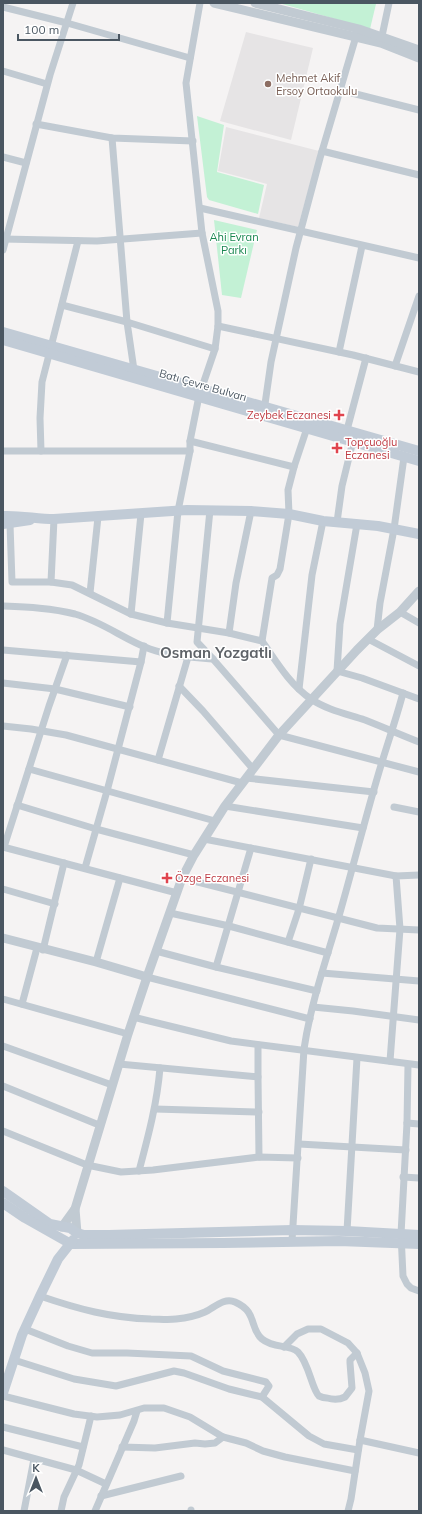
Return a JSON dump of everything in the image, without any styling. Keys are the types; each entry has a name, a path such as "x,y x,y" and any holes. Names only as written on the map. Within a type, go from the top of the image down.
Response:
{"main road":[{"name":"Batı Çevre Bulvarı","path":"3,332 50,350 264,410 306,423 353,441 419,461"},
{"name":"Batı Çevre Bulvarı","path":"3,340 134,370 200,392"},
{"name":"Batı Çevre Bulvarı","path":"306,423 347,430 419,451"},
{"path":"5,521 98,517 178,511 251,511 289,514 323,521 357,524 418,533"},
{"path":"3,1191 50,1224 70,1228 77,1233 84,1235 292,1230 347,1231 401,1239 419,1244"},
{"path":"3,1203 25,1218 71,1244 339,1241 401,1239 419,1235"},
{"path":"58,1259 59,1238 62,1227"},
{"path":"3,1394 25,1329 40,1296 58,1259 71,1244 77,1233"}],"street":[{"path":"3,250 4,240 47,84 73,3"},
{"path":"167,623 178,511 190,451 190,441 200,392 214,349 218,326 218,311 202,233 186,83 200,3"},
{"path":"214,3 357,33 382,36 419,50"},
{"path":"255,3 357,33 419,58"},
{"path":"382,36 389,3"},
{"path":"3,7 67,23 190,58"},
{"path":"264,410 276,339 300,232 357,33"},
{"path":"3,71 47,84"},
{"path":"340,90 419,110"},
{"path":"36,124 112,138 193,141"},
{"path":"112,138 119,240 127,322 134,370"},
{"path":"322,151 419,175"},
{"path":"3,157 26,163"},
{"path":"200,208 419,258"},
{"path":"4,240 119,240 202,233"},
{"path":"41,451 40,396 42,382 78,241"},
{"path":"339,352 362,246"},
{"path":"395,366 419,296"},
{"path":"62,305 127,322 214,349"},
{"path":"218,326 366,358 419,372"},
{"path":"337,522 342,486 353,441 347,430 366,358"},
{"path":"262,641 272,578 277,575 280,569 289,514 288,490 306,423"},
{"path":"190,441 294,467"},
{"path":"3,451 190,451"},
{"path":"377,630 380,604 394,529 404,456"},
{"path":"210,510 197,642 278,735 419,772"},
{"path":"229,633 236,583 244,552 251,511"},
{"path":"131,614 141,514"},
{"path":"90,593 98,517"},
{"path":"51,582 54,519"},
{"path":"5,521 12,582 51,582 72,585 131,614 167,623 229,633 262,641 286,675 298,689 311,700 328,708 366,720 419,742"},
{"path":"298,689 312,575 323,521"},
{"path":"337,671 340,624 357,524"},
{"path":"77,1233 75,1209 99,1125 133,1017 156,951 182,878 194,855 225,806 278,735 368,639 400,612 419,591"},
{"path":"3,606 36,607 76,614 104,625 150,649 188,657 213,659"},
{"path":"400,612 419,622"},
{"path":"368,639 419,666"},
{"path":"84,868 107,792 130,707 144,646"},
{"path":"3,650 141,662"},
{"path":"67,655 3,847 177,893"},
{"path":"158,760 188,657"},
{"path":"337,671 362,678 419,699"},
{"path":"3,683 55,689 130,707"},
{"path":"179,686 203,711 253,769"},
{"path":"292,1241 304,1049 310,1019 382,762 393,731 403,693"},
{"path":"3,726 41,730 66,735 158,760 244,780 374,792"},
{"path":"29,769 215,821"},
{"path":"17,805 96,829 194,855"},
{"path":"225,806 364,828"},
{"path":"394,807 419,812"},
{"path":"204,839 311,859 352,869 396,876 419,875"},
{"path":"216,967 251,848"},
{"path":"288,942 299,909 311,859"},
{"path":"22,1004 54,904 64,863"},
{"path":"390,1061 400,929 396,876"},
{"path":"96,962 120,878"},
{"path":"182,878 238,894 377,928 419,930"},
{"path":"3,889 54,904"},
{"path":"170,913 229,926 328,953"},
{"path":"3,938 310,1019"},
{"path":"156,951 317,991"},
{"path":"322,973 419,981"},
{"path":"3,1000 128,1034"},
{"path":"313,1007 419,1020"},
{"path":"133,1017 231,1041 304,1049 357,1058 390,1061 408,1065 419,1065"},
{"path":"258,1045 258,1157"},
{"path":"3,1046 112,1085"},
{"path":"347,1231 357,1058"},
{"path":"119,1064 258,1077"},
{"path":"408,1065 408,1123 403,1177 401,1239 403,1276 411,1288 419,1291"},
{"path":"139,1171 155,1109 160,1068"},
{"path":"3,1086 99,1125"},
{"path":"155,1109 259,1112"},
{"path":"408,1123 419,1124"},
{"path":"3,1131 87,1165 121,1172 258,1157 298,1158"},
{"path":"299,1144 406,1150"},
{"path":"403,1177 419,1178"},
{"path":"62,1227 75,1209"},
{"path":"40,1296 75,1309 133,1319 174,1319 193,1317 206,1312 224,1301 233,1301 245,1307 253,1320 257,1333 261,1338 270,1345 294,1349 298,1352 310,1372 315,1391 319,1396 332,1399 345,1397 352,1388 350,1360 357,1353"},
{"path":"25,1329 68,1346 92,1353 192,1356 223,1371 266,1382 269,1386 262,1397"},
{"path":"284,1347 297,1334 308,1329 320,1329 348,1343 357,1353 369,1391 348,1511"},
{"path":"14,1360 74,1379 116,1386 174,1371 184,1373 229,1389 262,1397 309,1436 324,1444 358,1450"},
{"path":"3,1394 68,1413 97,1417 120,1415 144,1408 164,1408 174,1410 190,1417 223,1437 246,1443 263,1451 355,1471"},
{"path":"95,1511 134,1421 137,1410"},
{"path":"61,1511 64,1496 76,1470 91,1416"},
{"path":"3,1427 83,1447"},
{"path":"122,1448 155,1448 195,1443 205,1444 214,1443 223,1437"},
{"path":"360,1440 419,1453"},
{"path":"3,1450 76,1470 106,1484"},
{"path":"24,1511 34,1459"},
{"path":"101,1496 182,1476"}],"shaded area":[{"name":"Mehmet Akif Ersoy Ortaokulu","path":"246,32 313,48 291,140 220,121"},
{"path":"226,127 319,151 298,227 259,218 267,184 218,171"}],"green space":[{"path":"279,3 373,3 376,4 370,29"},
{"path":"197,116 224,125 217,172 264,185 258,214 209,200 207,197"},
{"name":"Ahi Evran Parkı","path":"214,220 257,230 241,298 222,295"}],"place":[{"name":"Mehmet Akif Ersoy Ortaokulu","path":"268,84"},
{"name":"Zeybek Eczanesi","path":"339,415"},
{"name":"Topçuoğlu Eczanesi","path":"337,448"},
{"name":"Özge Eczanesi","path":"167,878"}],"district":[{"name":"Osman Yozgatlı","path":"216,652"}]}
